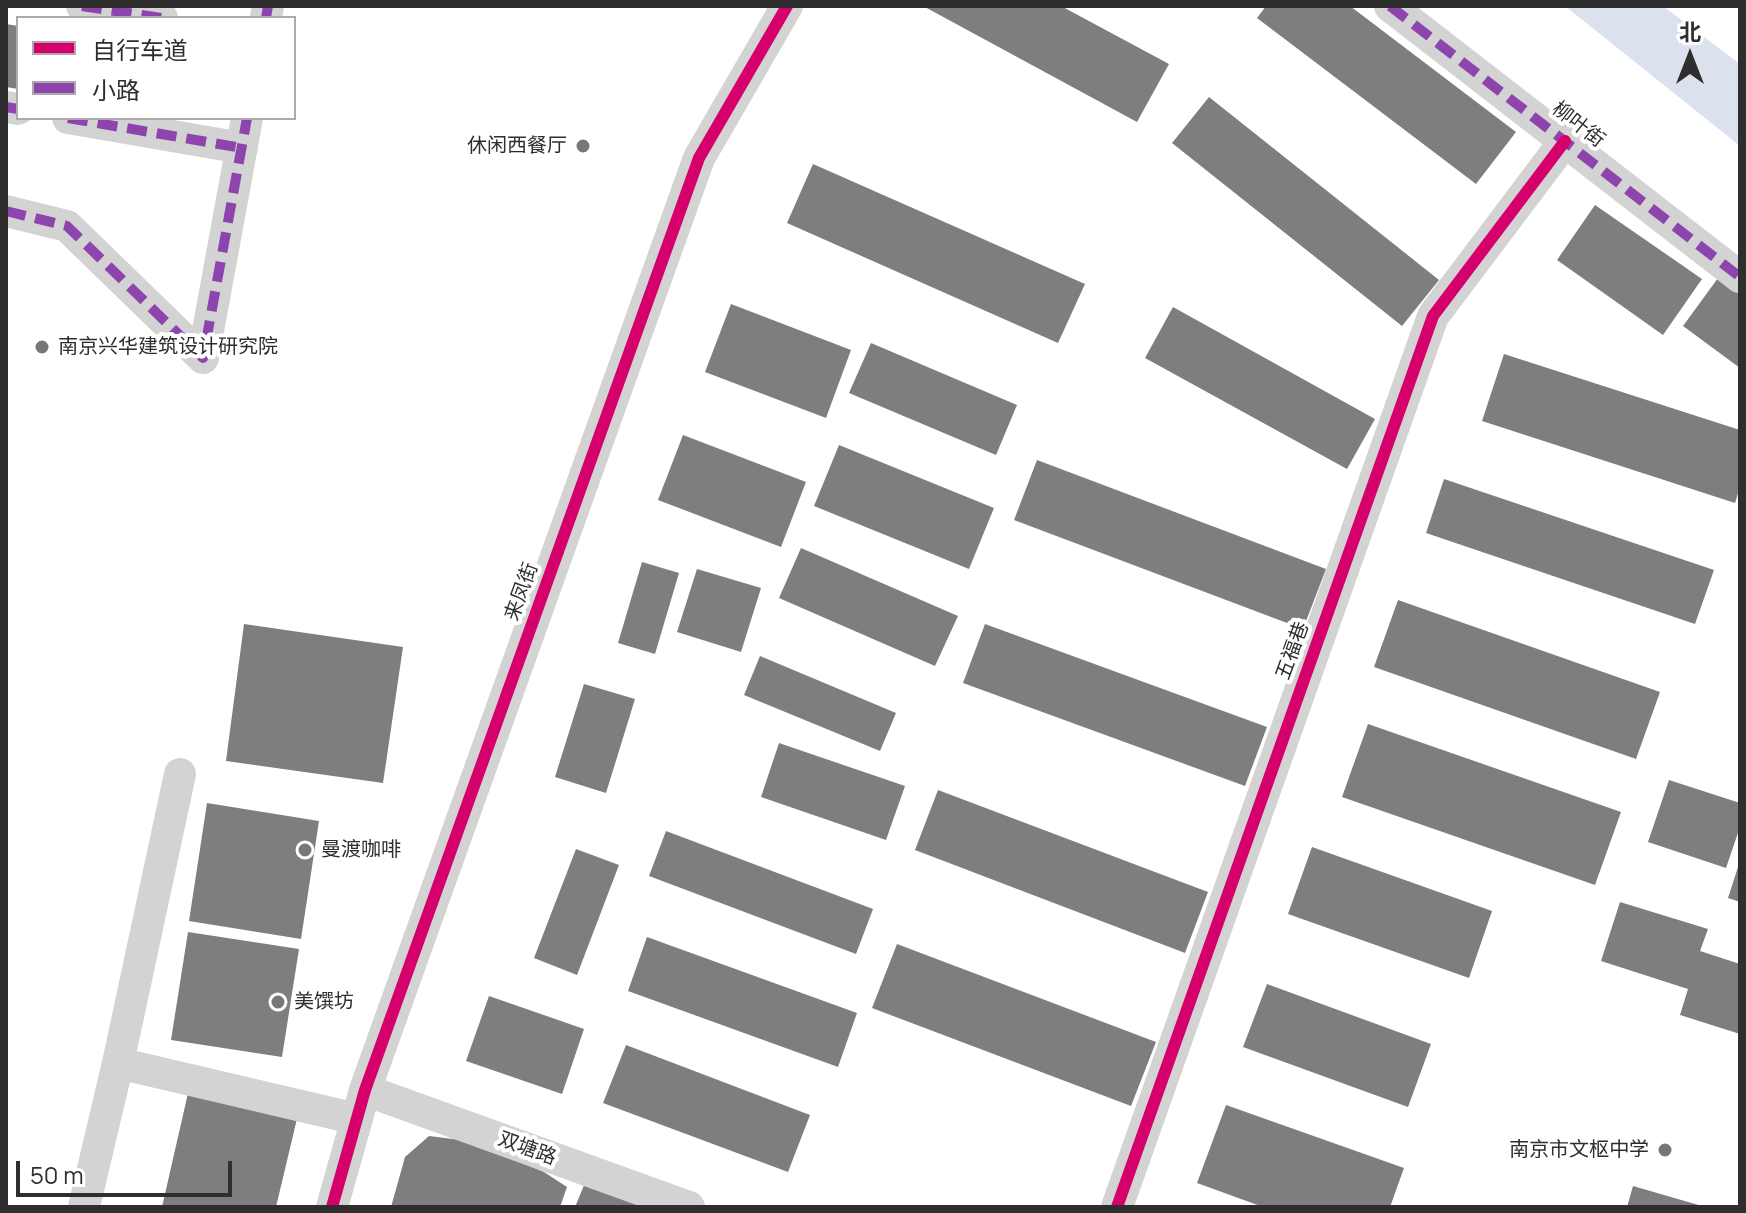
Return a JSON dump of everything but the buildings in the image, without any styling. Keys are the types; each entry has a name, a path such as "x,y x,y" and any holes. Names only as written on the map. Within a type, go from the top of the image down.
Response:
{"street":[{"path":"82,6 149,16"},
{"name":"来凤街","path":"332,1207 361,1105 699,158 787,6"},
{"name":"柳叶街","path":"1390,6 1740,277"},
{"path":"6,211 67,226 203,358 244,133 91,120"},
{"name":"五福巷","path":"1117,1207 1433,316 1565,141"},
{"path":"84,1207 180,774"},
{"name":"双塘路","path":"118,1063 361,1105 689,1207"}],"shaded area":[{"path":"1565,6 1663,6 1740,64 1740,146"}],"marked path":[{"path":"82,6 149,16"},
{"path":"266,16 268,6"},
{"path":"1390,6 1740,277"},
{"path":"6,107 16,109"},
{"path":"80,120 242,148"},
{"path":"6,211 67,226 203,358 247,120"}],"cycle path":[{"path":"332,1207 365,1090 699,158 787,6"},
{"path":"1117,1207 1433,316 1565,141"}],"place":[{"name":"休闲西餐厅","path":"583,146"},
{"name":"南京兴华建筑设计研究院","path":"42,347"},
{"name":"曼渡咖啡","path":"305,850"},
{"name":"美馔坊","path":"278,1002"},
{"name":"南京市文枢中学","path":"1665,1150"}]}
